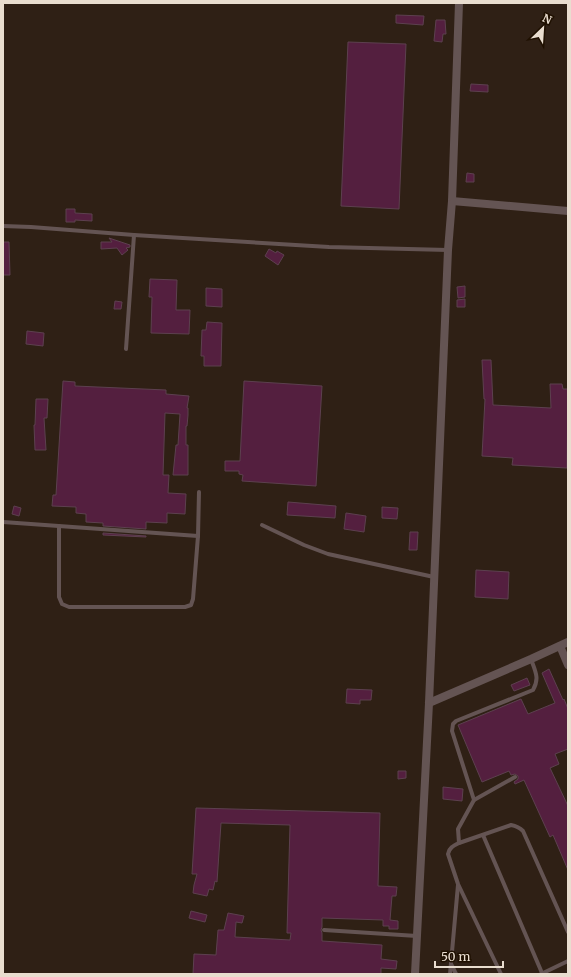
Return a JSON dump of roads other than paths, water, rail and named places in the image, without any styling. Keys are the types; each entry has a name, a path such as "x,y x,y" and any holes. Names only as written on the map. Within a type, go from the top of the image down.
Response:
{"street":[{"path":"415,974 429,703 448,250 452,201 459,3"},
{"path":"452,201 568,211"},
{"path":"429,703 568,642"},
{"path":"560,646 568,665"}],"lane":[{"path":"3,226 329,247 448,250"},
{"path":"126,349 134,235"},
{"path":"59,526 59,598 62,604 69,607 185,607 191,604 193,599 198,536 199,492"},
{"path":"3,522 198,536"},
{"path":"262,525 304,545 328,554 434,576"},
{"path":"474,800 452,731 453,724 456,721 533,690 538,679 531,659"},
{"path":"459,843 458,829 474,800 515,777"},
{"path":"501,974 458,884 448,854 452,847 459,843 511,826 516,826 523,831 568,932"},
{"path":"482,835 541,974 568,961"},
{"path":"450,974 458,884"},
{"path":"324,930 417,936"},
{"path":"451,963 456,974"}]}
